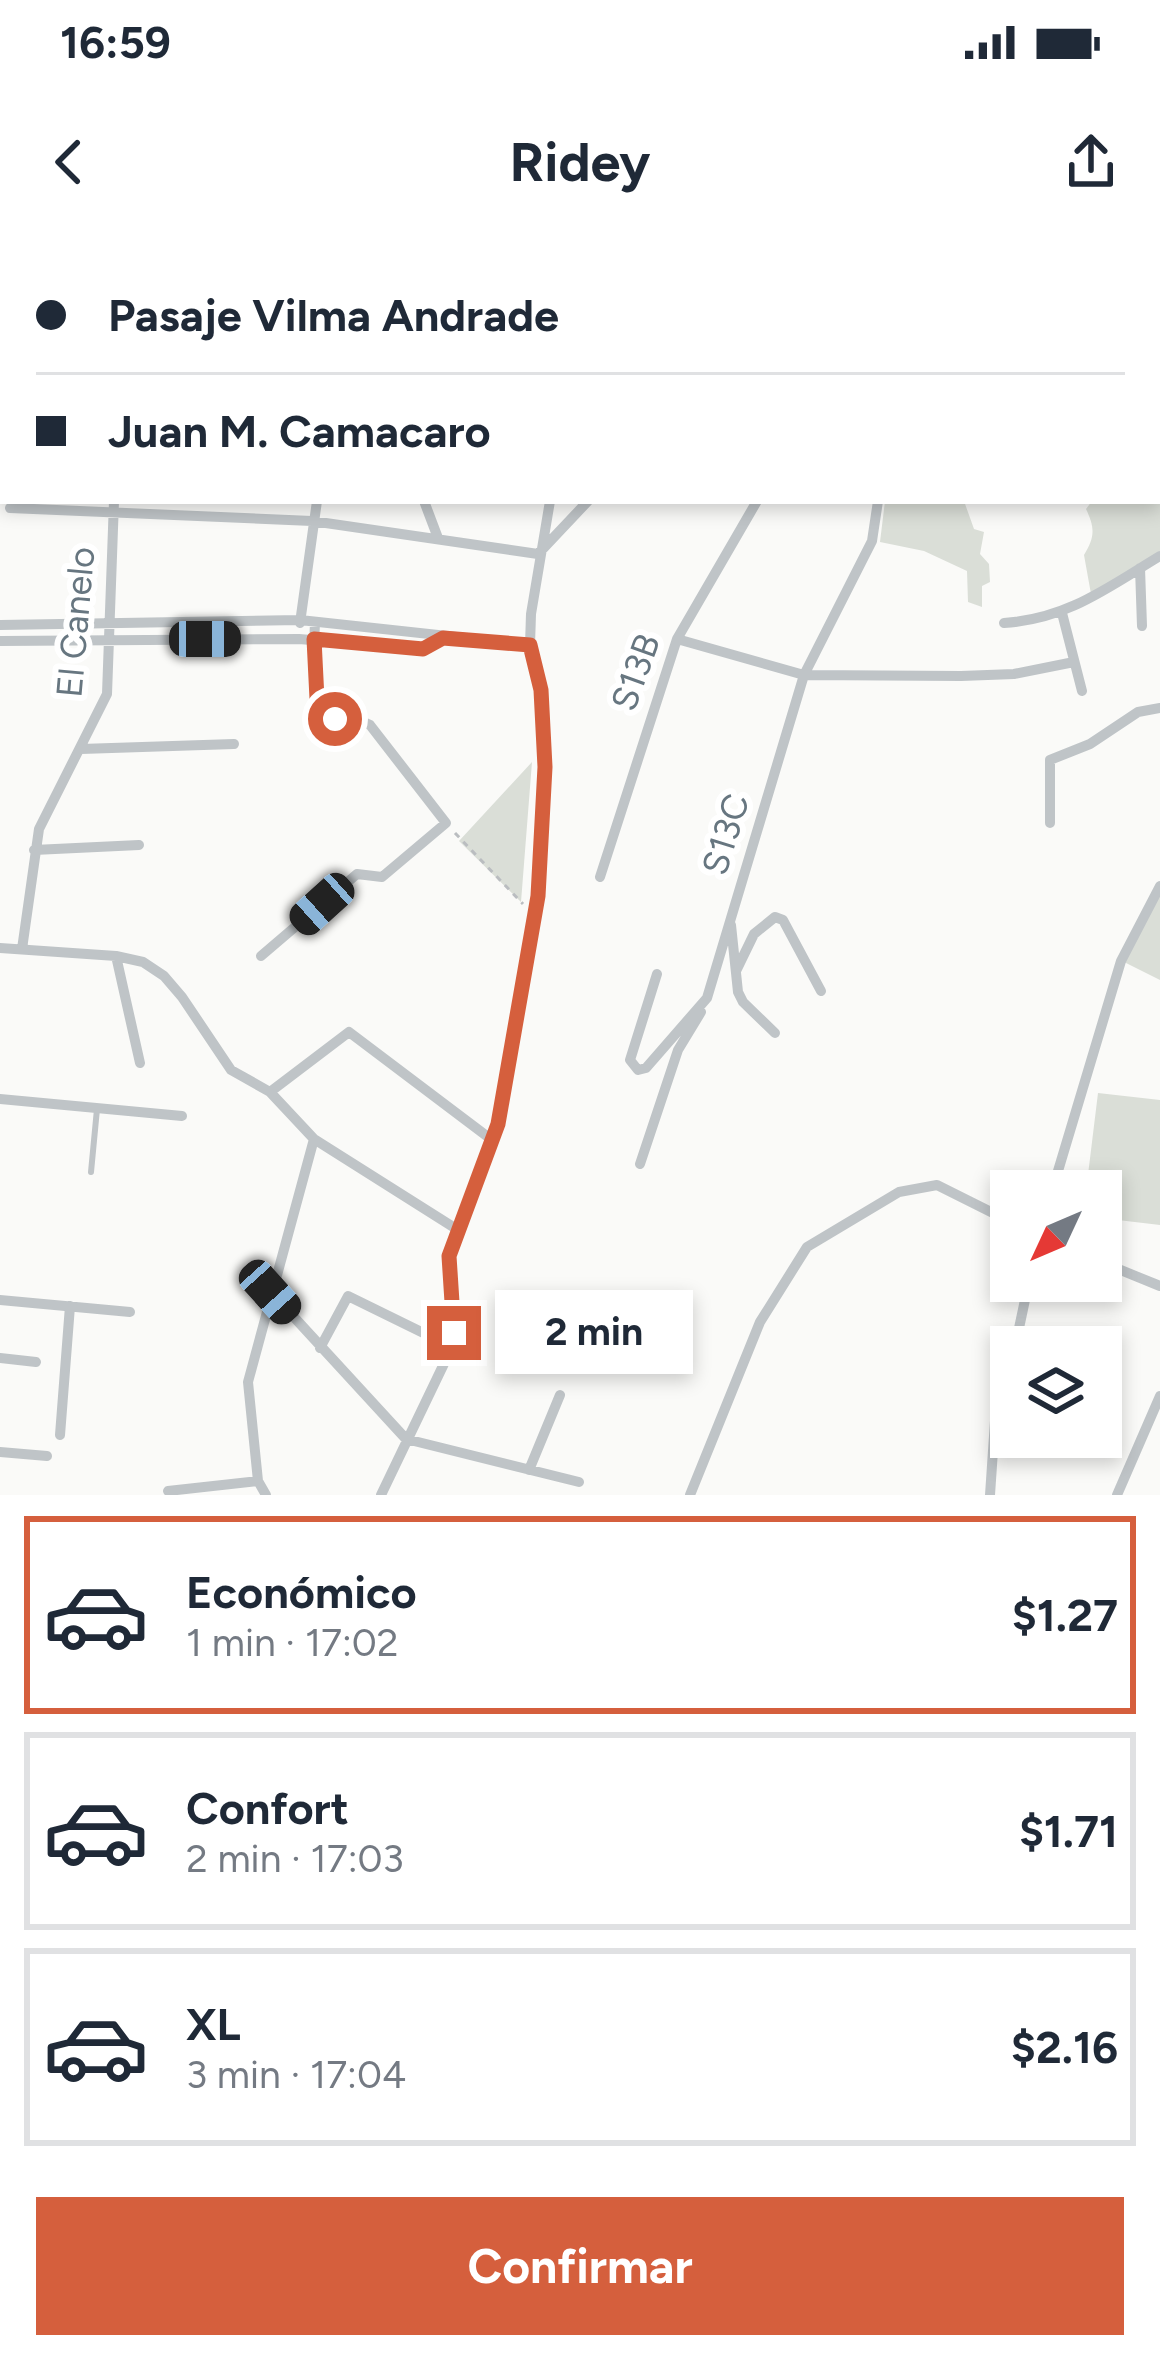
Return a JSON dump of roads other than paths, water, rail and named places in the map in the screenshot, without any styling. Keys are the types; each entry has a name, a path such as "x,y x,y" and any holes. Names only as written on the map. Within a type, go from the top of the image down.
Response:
{"street":[{"path":"299,639 315,504"},
{"path":"425,504 438,538"},
{"path":"381,1495 452,1347 448,1264 498,1124 535,914 545,767 541,690 530,645 538,554 549,504"},
{"path":"538,554 585,504"},
{"name":"S13B","path":"600,877 677,639 755,504"},
{"name":"S13C","path":"657,974 630,1060 632,1067 646,1068 707,998 804,675 872,541 878,504"},
{"path":"10,508 114,507 312,521 538,554"},
{"name":"El Canelo","path":"22,949 39,829 106,694 114,507"},
{"path":"1004,623 1062,613 1160,556"},
{"path":"1141,568 1142,626"},
{"path":"1062,613 1082,692"},
{"path":"0,625 300,620 530,645"},
{"path":"261,956 357,874 382,877 446,823 370,725 322,712 317,699 315,622"},
{"path":"0,641 314,639 423,649 443,638"},
{"path":"677,639 804,675 996,675 1074,662"},
{"path":"1050,823 1049,760 1090,744 1138,712 1160,708"},
{"path":"81,748 234,744"},
{"path":"34,850 139,845"},
{"path":"1058,1170 1121,961 1160,886"},
{"path":"736,971 754,934 775,917 783,920 821,991"},
{"path":"731,919 743,1002 776,1033"},
{"path":"0,948 142,962 164,976 231,1070 270,1092 314,1139 458,1230"},
{"path":"116,956 140,1063"},
{"path":"640,1164 678,1050 707,998"},
{"path":"270,1092 350,1032 492,1140"},
{"path":"0,1099 182,1116"},
{"path":"266,1495 258,1481 248,1382 314,1139"},
{"path":"690,1495 760,1322 807,1247 899,1192 937,1185 990,1212"},
{"path":"1122,1271 1160,1286"},
{"path":"270,1292 406,1439 579,1482"},
{"path":"320,1348 348,1296 452,1347"},
{"path":"0,1300 130,1312"},
{"path":"60,1435 70,1306"},
{"path":"0,1358 37,1362"},
{"path":"530,1470 560,1395"},
{"path":"1117,1495 1160,1396"},
{"path":"0,1452 47,1456"},
{"path":"990,1495 992,1458"},
{"path":"168,1491 258,1481"}],"lane":[{"path":"91,1172 98,1106"}]}
